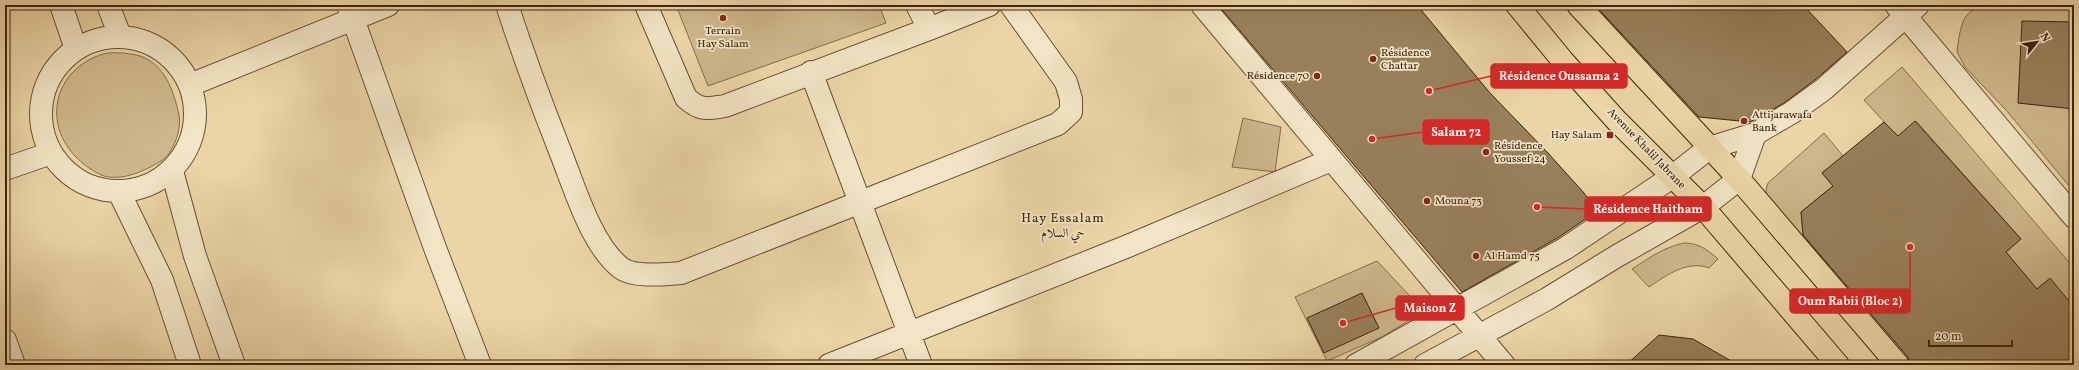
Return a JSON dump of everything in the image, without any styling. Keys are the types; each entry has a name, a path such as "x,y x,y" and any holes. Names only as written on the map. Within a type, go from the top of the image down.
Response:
{"main road":[{"name":"Avenue Khalil Jabrane","path":"1517,5 1611,114 1703,207 1838,365"},
{"path":"1578,5 1739,179 1898,365"}],"street":[{"path":"61,5 76,49"},
{"path":"108,5 120,36"},
{"path":"190,85 351,12 388,5"},
{"path":"507,5 526,62 581,205 605,252 622,270 647,275 681,273 1058,124 1071,112 1071,99 1066,82 1011,5"},
{"path":"646,5 686,98 695,106 705,109 725,106 811,72 887,46 989,5"},
{"path":"917,5 929,29"},
{"path":"1202,5 1458,310 1478,336 1504,365"},
{"path":"1356,365 1458,310 1566,248 1672,177 1709,148 1755,134 1791,113 1824,89 1907,9 2074,217"},
{"path":"351,12 435,248 480,365"},
{"path":"120,36 142,40 162,50 178,65 190,85 196,107 194,130 186,152 172,171 148,186 119,192 92,188 68,174 51,153 41,128 42,100 51,74 69,54 76,49 93,40 120,36"},
{"path":"811,72 921,365"},
{"path":"1425,365 1547,299 1617,256 1703,207 1739,179 1755,134"},
{"path":"5,169 51,153"},
{"path":"829,365 1128,246 1331,160"},
{"path":"172,171 195,256 234,365"},
{"path":"119,192 162,280 190,365"},
{"path":"5,340 14,365"}],"shaded area":[{"path":"676,5 879,5 886,23 708,86"},
{"path":"2011,5 2074,5 2074,192 2006,110 1965,67 1957,52 1962,26 1965,18 1970,12 1985,7 2011,9"},
{"path":"105,53 138,55 145,58 159,68 172,90 180,121 176,141 169,153 161,161 134,174 111,177 101,175 93,171 78,159 66,145 59,130 57,114 58,99 64,85 73,72 86,61"},
{"path":"1902,67 2074,268 2074,307 2050,279 2037,289 2006,252 2021,239 1916,121 1898,137 1864,100"},
{"path":"1243,118 1281,127 1275,172 1232,167"},
{"path":"1824,133 1843,156 1822,173 1833,186 1801,212 1804,242 1767,198 1766,190 1768,183"},
{"path":"1684,243 1702,247 1718,259 1709,268 1701,266 1685,267 1649,287 1632,269 1663,250"},
{"path":"1377,261 1424,311 1382,337 1327,361 1295,297"}],"building":[{"path":"1218,5 1417,5 1490,93 1584,193 1591,203 1590,216 1559,237 1462,292"},
{"path":"1595,5 1803,5 1847,52 1816,79 1784,103 1750,122 1699,117"},
{"path":"2022,21 2074,22 2074,109 2018,103"},
{"path":"1915,121 2021,239 2006,252 2037,289 2050,278 2074,307 2074,365 1911,365 1908,357 1803,235 1801,212 1833,186 1822,173 1884,122 1898,136"},
{"path":"1362,293 1379,328 1324,353 1307,318"},
{"path":"1659,335 1693,339 1738,365 1626,365"}],"place":[{"name":"Terrain Hay Salam","path":"723,18"},
{"name":"Résidence Chattar","path":"1373,59"},
{"name":"Résidence 70","path":"1317,76"},
{"name":"Résidence Oussama 2","path":"1429,91"},
{"name":"Attijarawafa Bank","path":"1744,121"},
{"name":"Hay Salam","path":"1610,135"},
{"name":"Salam 72","path":"1372,139"},
{"name":"Résidence Youssef 24","path":"1486,152"},
{"name":"Mouna 73","path":"1427,201"},
{"name":"Résidence Haitham","path":"1537,207"},
{"name":"Oum Rabii (Bloc 2)","path":"1910,247"},
{"name":"Al Hamd 75","path":"1476,256"},
{"name":"Maison Z","path":"1343,323"}],"district":[{"name":"Hay Essalam حي السلام","path":"1063,226"}]}
